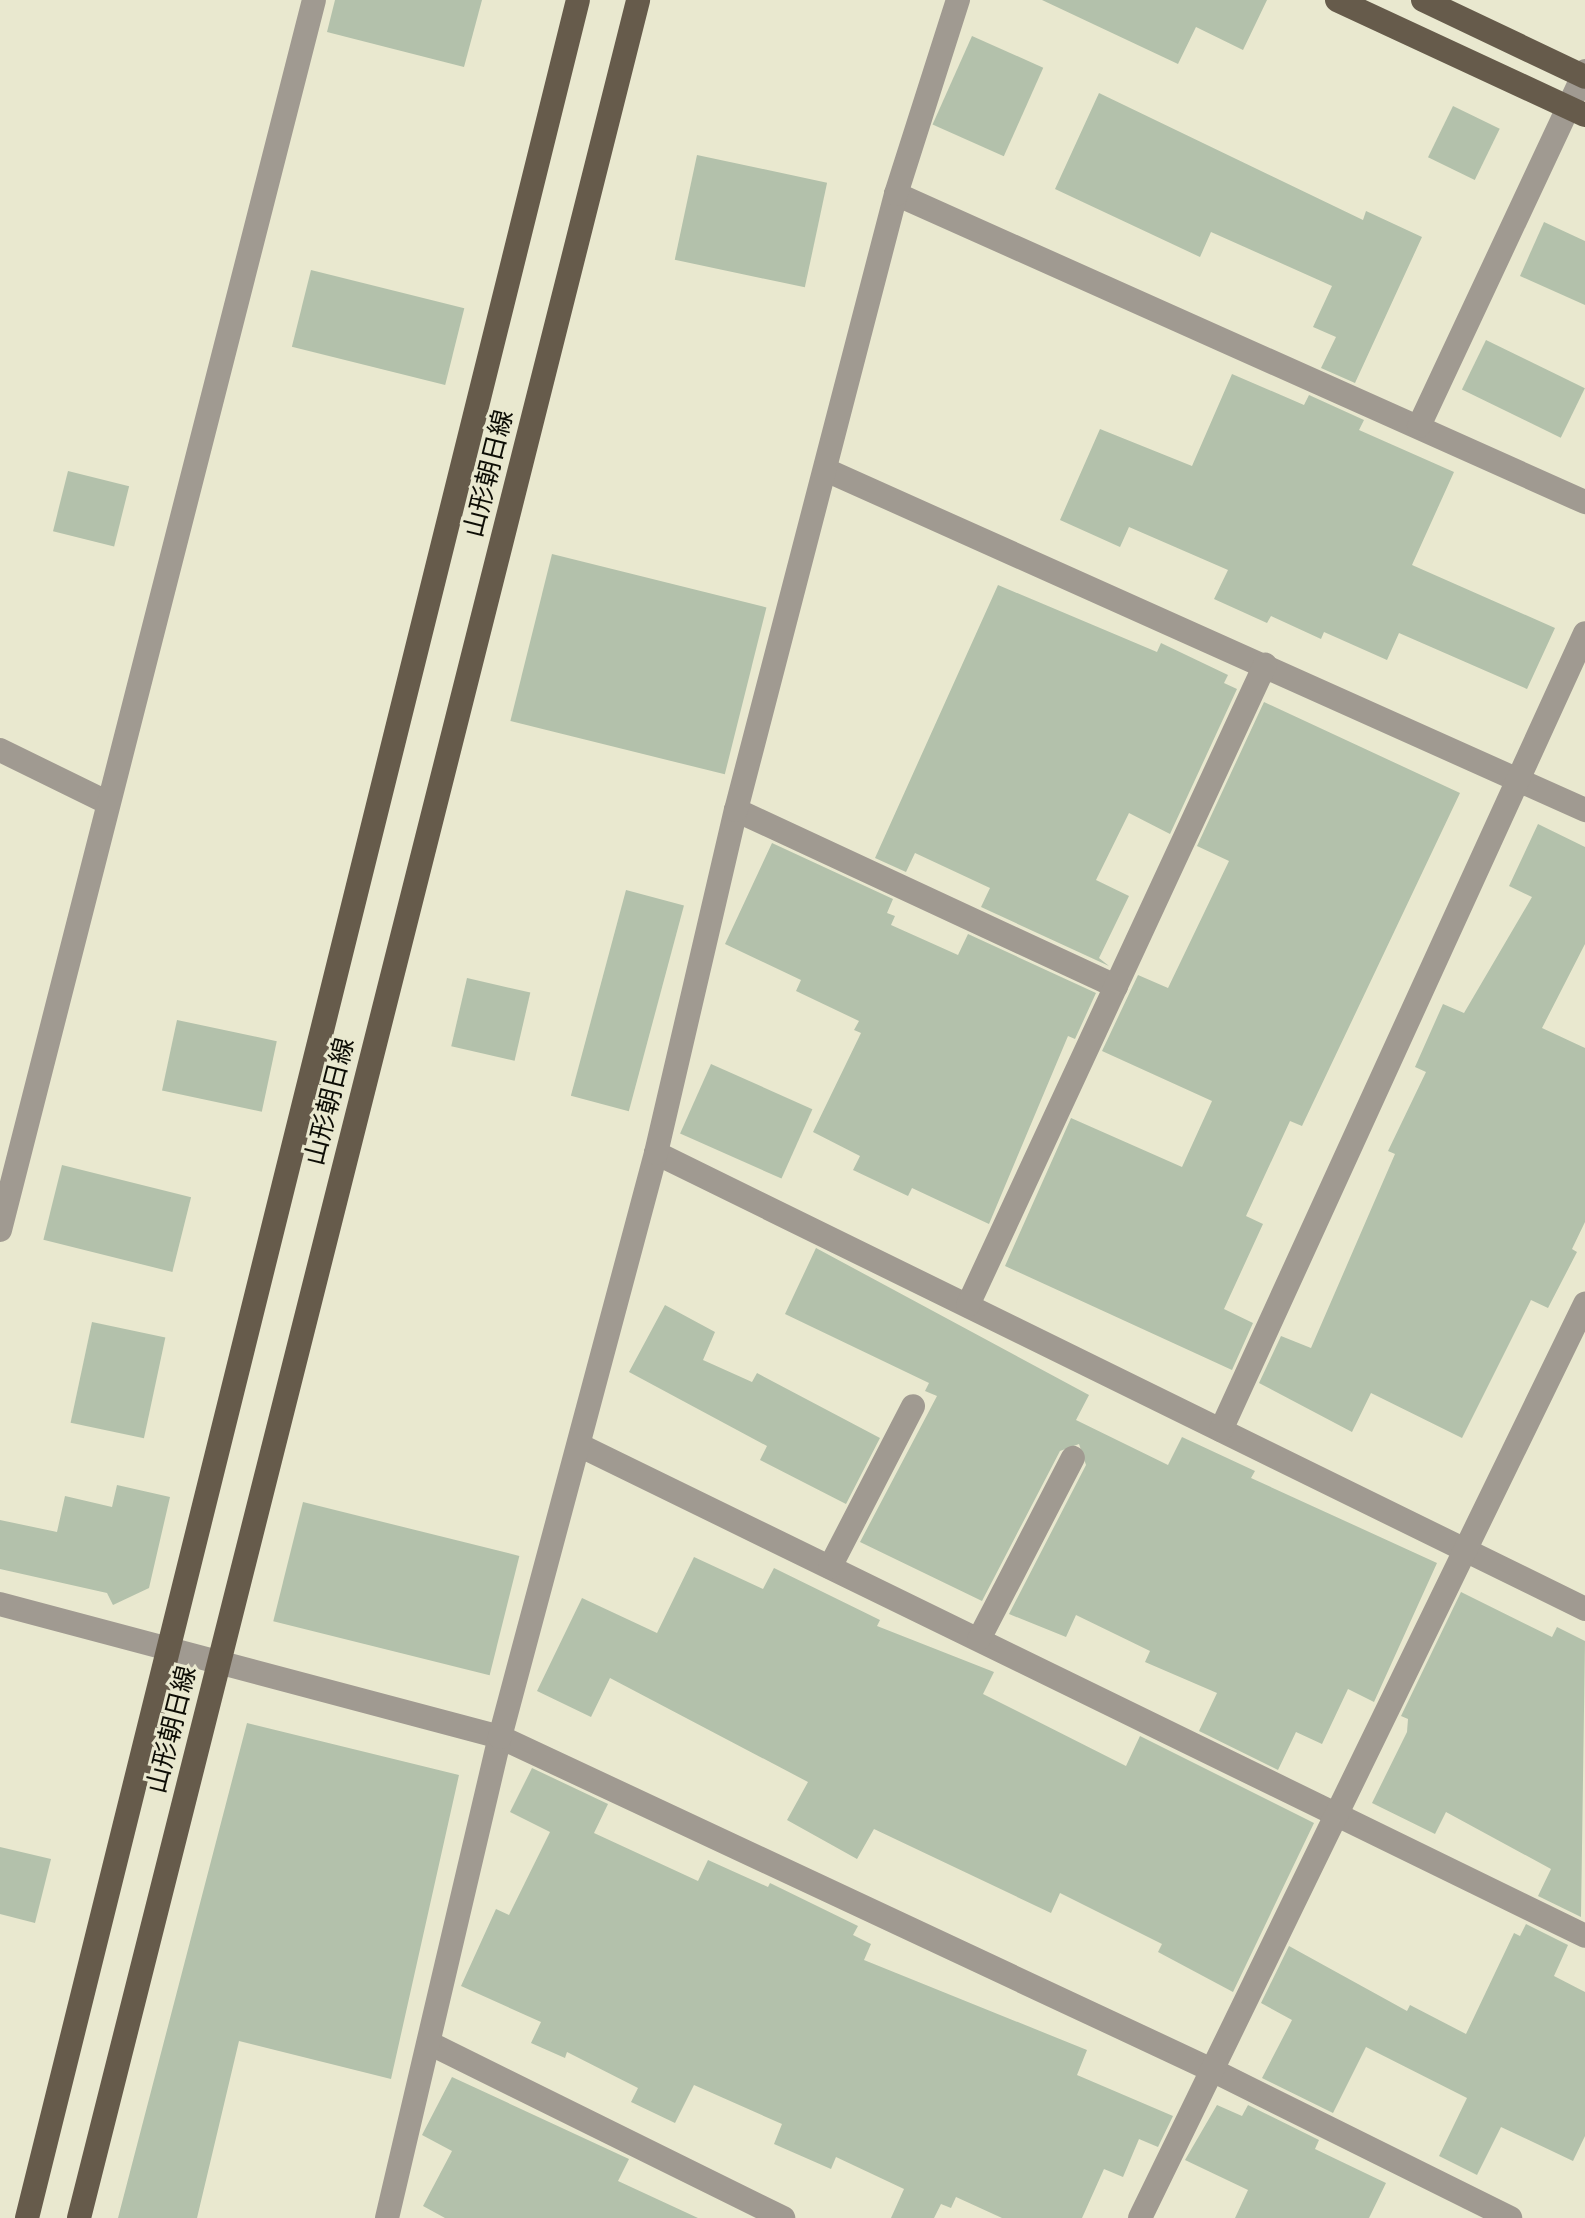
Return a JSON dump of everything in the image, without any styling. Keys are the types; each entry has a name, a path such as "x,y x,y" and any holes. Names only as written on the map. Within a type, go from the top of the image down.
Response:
{"main road":[{"name":"山形朝日線","path":"27,2218 578,0"},
{"name":"山形朝日線","path":"79,2218 638,0"},
{"path":"1337,0 1577,111"},
{"path":"1423,0 1584,74"}],"street":[{"path":"0,1230 314,0"},
{"path":"387,2218 431,2044 500,1737 581,1446 656,1153 736,810 896,194 958,0"},
{"path":"1419,426 1577,111 1584,74"},
{"path":"896,194 1585,502"},
{"path":"826,470 1585,810"},
{"path":"1221,1430 1585,633"},
{"path":"968,1305 1265,665"},
{"path":"0,750 108,803"},
{"path":"736,810 1116,986"},
{"path":"656,1153 1221,1430 1466,1554 1585,1609"},
{"path":"1140,2218 1341,1816 1585,1304"},
{"path":"830,1567 913,1406"},
{"path":"581,1446 1585,1936"},
{"path":"979,1639 1073,1458"},
{"path":"0,1604 170,1645 219,1663 500,1737 1212,2070 1510,2218"},
{"path":"431,2044 783,2218"}],"building":[{"path":"335,0 482,0 464,67 327,32"},
{"path":"1042,0 1267,0 1243,50 1196,27 1178,64"},
{"path":"972,36 1043,68 1004,156 933,125"},
{"path":"1099,93 1363,220 1366,211 1422,237 1355,383 1321,368 1336,337 1313,327 1332,286 1211,232 1200,257 1055,189"},
{"path":"1453,106 1500,129 1475,180 1428,157"},
{"path":"697,155 827,183 805,287 675,260"},
{"path":"1544,222 1585,241 1585,305 1520,276"},
{"path":"311,270 464,308 445,385 292,347"},
{"path":"1486,340 1585,388 1561,438 1462,389"},
{"path":"1232,374 1304,405 1309,395 1364,420 1359,430 1454,472 1412,565 1555,628 1527,689 1399,633 1387,660 1324,632 1321,639 1271,616 1267,623 1214,599 1228,570 1129,527 1120,547 1060,520 1100,429 1192,466"},
{"path":"68,471 129,486 114,546 53,531"},
{"path":"552,554 766,607 725,774 510,721"},
{"path":"998,585 1157,652 1161,643 1228,675 1224,683 1237,689 1170,834 1129,813 1096,880 1129,896 1099,958 1109,966 981,907 990,888 915,853 906,872 875,858"},
{"path":"1264,702 1460,793 1302,1126 1290,1121 1246,1216 1263,1224 1224,1309 1253,1323 1232,1370 1005,1266 1071,1118 1182,1167 1212,1101 1102,1051 1138,975 1168,988 1229,861 1197,846"},
{"path":"1538,824 1585,847 1585,944 1542,1028 1585,1048 1585,1222 1572,1249 1577,1252 1548,1308 1531,1300 1462,1438 1371,1393 1352,1432 1259,1383 1281,1336 1311,1348 1395,1154 1388,1151 1426,1072 1415,1067 1443,1004 1464,1013 1532,897 1509,886"},
{"path":"772,843 893,899 887,913 895,916 891,925 958,955 968,934 1096,993 1075,1039 1068,1036 989,1224 912,1188 908,1196 853,1170 860,1156 813,1132 861,1033 854,1030 859,1021 796,991 801,980 725,944"},
{"path":"626,890 684,906 629,1111 571,1096"},
{"path":"467,978 530,993 515,1061 451,1046"},
{"path":"177,1020 277,1041 262,1112 162,1090"},
{"path":"711,1064 812,1109 781,1179 680,1133"},
{"path":"62,1165 191,1197 172,1272 43,1240"},
{"path":"816,1248 1089,1395 1076,1420 1168,1465 1182,1437 1255,1471 1251,1478 1437,1563 1374,1702 1348,1689 1322,1744 1296,1732 1278,1770 1199,1731 1217,1693 1145,1662 1150,1651 1076,1615 1066,1637 1009,1614 1086,1465 1079,1444 1060,1451 982,1601 860,1542 937,1396 925,1391 929,1383 785,1314"},
{"path":"665,1305 715,1332 703,1360 752,1382 757,1373 880,1438 846,1504 760,1460 767,1446 629,1372"},
{"path":"92,1322 165,1338 144,1438 71,1423"},
{"path":"117,1485 170,1497 149,1588 113,1605 107,1593 0,1569 0,1520 57,1532 65,1496 112,1507"},
{"path":"303,1502 519,1556 490,1675 273,1621"},
{"path":"694,1557 763,1589 774,1568 880,1620 877,1626 994,1672 983,1694 1126,1766 1140,1736 1314,1823 1233,1992 1158,1952 1162,1944 1060,1893 1051,1913 874,1829 857,1859 787,1820 808,1782 610,1678 591,1717 537,1691 582,1598 657,1633"},
{"path":"1461,1592 1552,1637 1557,1627 1585,1641 1581,1917 1538,1896 1551,1869 1446,1812 1435,1834 1372,1803 1407,1732 1408,1719 1401,1716"},
{"path":"247,1723 459,1775 391,2079 239,2041 197,2218 118,2218"},
{"path":"532,1768 608,1804 594,1833 698,1881 708,1860 768,1887 770,1883 858,1926 853,1935 871,1944 864,1960 1087,2050 1077,2075 1173,2116 1158,2147 1139,2139 1123,2177 1104,2169 1082,2218 1002,2218 956,2197 951,2208 941,2204 934,2218 891,2218 904,2189 836,2157 831,2169 774,2144 782,2124 694,2085 675,2123 631,2102 638,2088 567,2052 565,2058 531,2043 541,2022 461,1986 496,1909 509,1915 550,1832 510,1812"},
{"path":"0,1847 51,1859 35,1923 0,1914"},
{"path":"1526,1924 1568,1945 1554,1976 1585,1992 1585,2136 1573,2161 1501,2127 1477,2175 1439,2156 1467,2098 1366,2047 1333,2113 1262,2078 1292,2020 1261,2003 1289,1946 1407,2011 1410,2005 1466,2034 1514,1933 1520,1936"},
{"path":"452,2077 629,2159 618,2181 698,2218 445,2218 423,2206 452,2151 422,2135"},
{"path":"1217,2105 1242,2116 1248,2105 1319,2140 1315,2149 1386,2183 1369,2218 1235,2218 1248,2190 1185,2160"}]}
